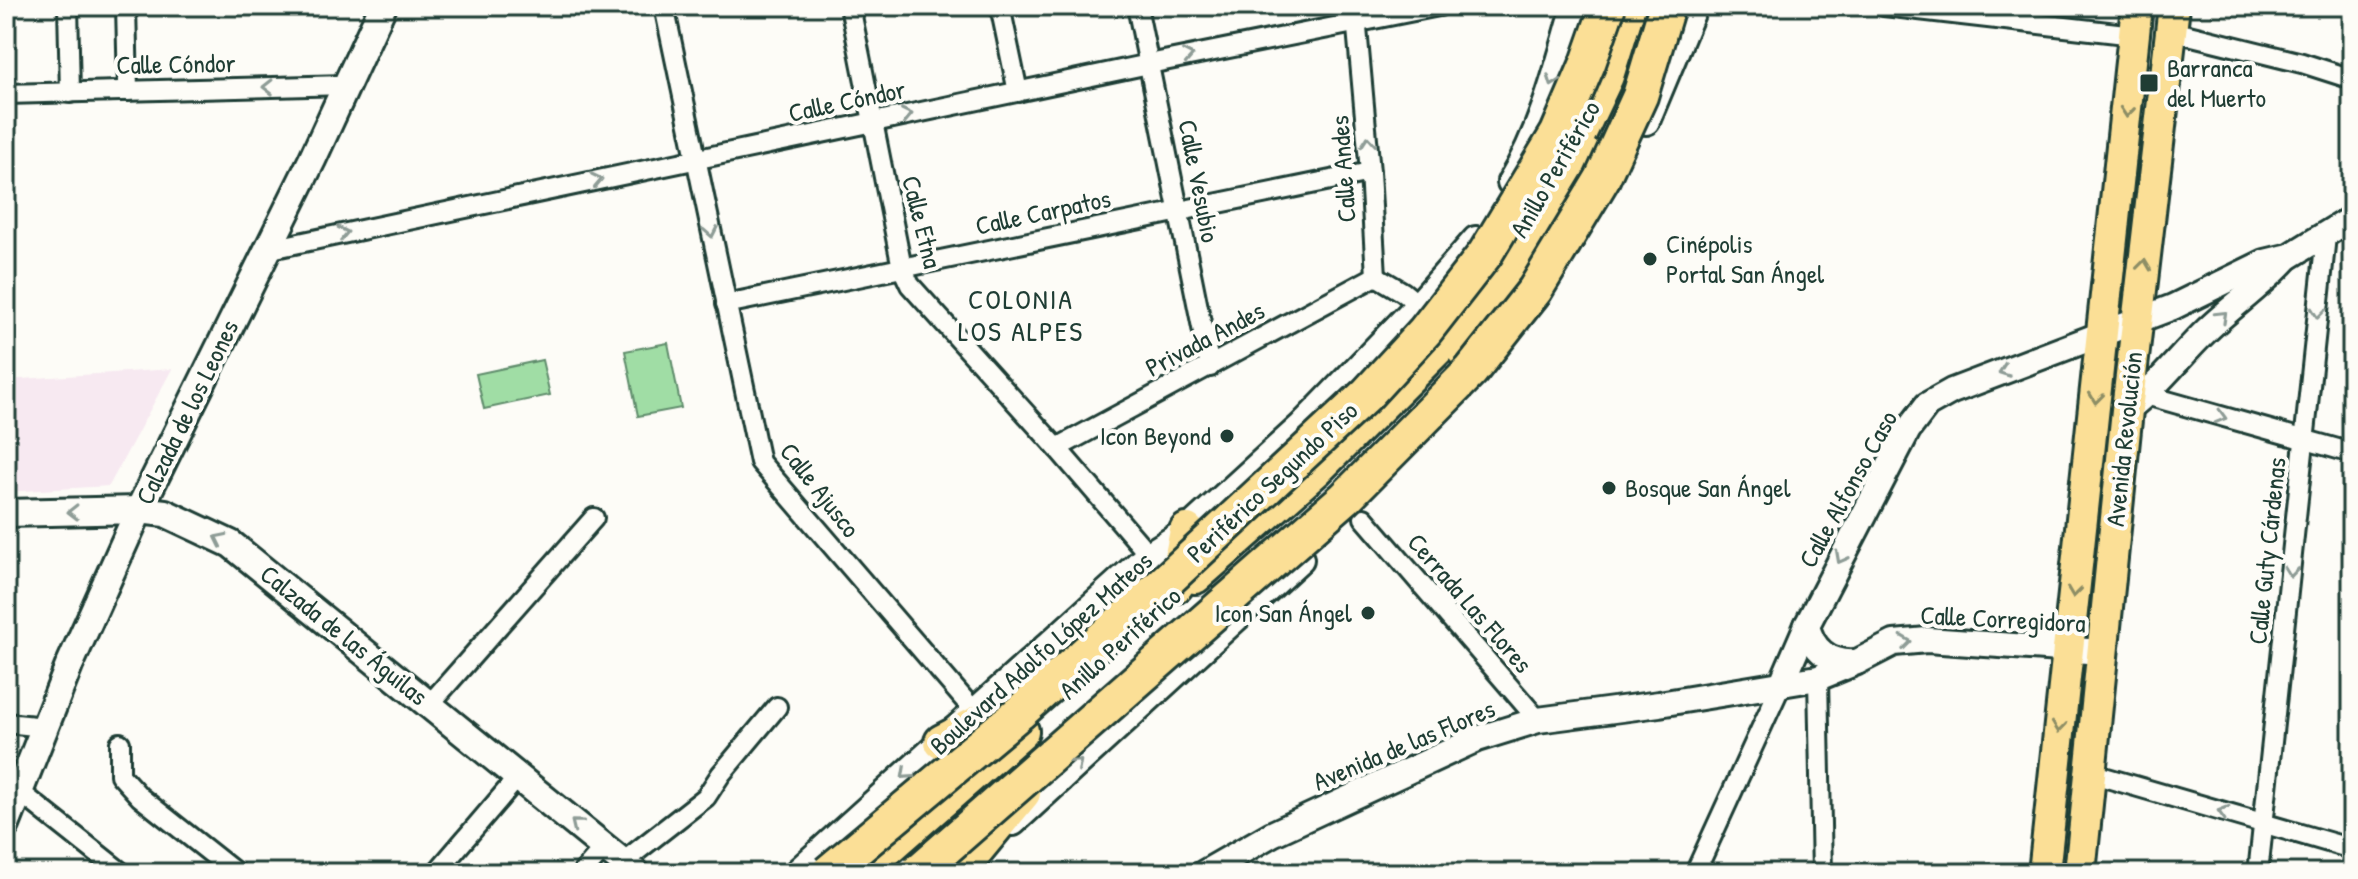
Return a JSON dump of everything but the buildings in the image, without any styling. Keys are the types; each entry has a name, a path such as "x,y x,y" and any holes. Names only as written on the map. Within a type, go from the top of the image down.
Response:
{"highway":[{"name":"Periférico Segundo Piso","path":"828,873 1019,713 1367,394 1422,318 1485,254 1551,147 1588,63 1608,6"},
{"name":"Anillo Periférico","path":"896,873 1113,685 1331,484 1457,360 1521,277 1587,169 1589,137 1628,6"},
{"name":"Anillo Periférico","path":"859,873 1316,469 1441,344 1499,264 1569,154 1589,137 1625,87 1649,6"},
{"path":"917,873 1345,498 1471,371 1535,290 1602,179 1640,96 1667,6"},
{"path":"1524,160 1589,137 1603,208"},
{"path":"942,742 977,717 1188,541 1374,365 1399,346 1422,318"},
{"path":"1175,594 1187,531"},
{"path":"957,873 1113,685"}],"main road":[{"name":"Calzada de los Leones","path":"6,825 69,666 139,510 383,6"},
{"name":"Boulevard Adolfo López Mateos","path":"977,717 1149,555 1187,531 1422,318 1473,244 1524,160 1576,6"},
{"path":"957,873 1366,498 1483,380 1546,298 1616,185 1694,6"},
{"name":"Avenida Revolución","path":"2080,873 2102,652 2136,403 2137,320 2173,18"},
{"name":"Avenida Revolución","path":"2044,873 2104,335 2135,21"},
{"name":"Calzada de las Águilas","path":"6,513 139,510 165,513 231,544 621,861"},
{"name":"Boulevard Adolfo López Mateos","path":"797,873 942,742"}],"street":[{"path":"68,6 70,93"},
{"path":"126,6 128,91"},
{"name":"Calle Ajusco","path":"664,6 760,462 977,717"},
{"name":"Calle Etna","path":"850,6 902,268 910,285 1149,555"},
{"path":"1000,6 1018,92"},
{"name":"Calle Vesubio","path":"1137,6 1210,367"},
{"name":"Calle Cóndor","path":"266,250 1149,64 1356,15 1439,6"},
{"path":"1884,6 2135,21"},
{"name":"Calle Andes","path":"1356,15 1376,276"},
{"path":"2173,18 2352,79"},
{"name":"Calle Cóndor","path":"6,94 346,85"},
{"name":"Calle Carpatos","path":"726,304 1370,172"},
{"path":"2136,403 2239,299 2271,276 2290,256 2352,218"},
{"name":"Calle Guty Cárdenas","path":"2258,873 2326,236"},
{"name":"Calle Alfonso Caso","path":"1781,685 1807,625 1908,430 1927,405 1952,391 2173,307 2265,262 2290,256"},
{"path":"1376,276 1403,292 1422,318"},
{"name":"Privada Andes","path":"1057,448 1376,276"},
{"path":"2173,307 2189,325 2194,343"},
{"path":"2136,403 2352,453"},
{"path":"429,705 594,518"},
{"name":"Cerrada Las Flores","path":"1364,518 1538,720"},
{"path":"1807,625 1813,644 1827,658 1857,662"},
{"name":"Calle Corregidora","path":"1781,685 1818,678 1894,643 1927,640 2102,652"},
{"path":"1793,655 1813,664 1818,678 1822,873"},
{"path":"1695,873 1781,685"},
{"name":"Avenida de las Flores","path":"1204,873 1272,834 1477,739 1538,720 1781,685"},
{"path":"582,873 621,861 706,797 721,774 777,707"},
{"path":"6,723 45,727"},
{"path":"120,743 120,775 140,797 236,873"},
{"path":"2090,773 2352,849"},
{"path":"436,873 518,777"},
{"path":"20,792 122,873"}],"shaded area":[{"path":"172,369 109,486 6,492 6,380"}],"green space":[{"path":"668,343 681,408 638,416 625,351"},
{"path":"542,360 550,395 484,409 476,374"}],"place":[{"name":"Barranca del Muerto","path":"2149,83"},
{"name":"Cinépolis Portal San Ángel","path":"1650,259"},
{"name":"Icon Beyond","path":"1227,436"},
{"name":"Bosque San Ángel","path":"1609,488"},
{"name":"Icon San Ángel","path":"1368,613"}],"district":[{"name":"COLONIA LOS ALPES","path":"1021,315"}]}
